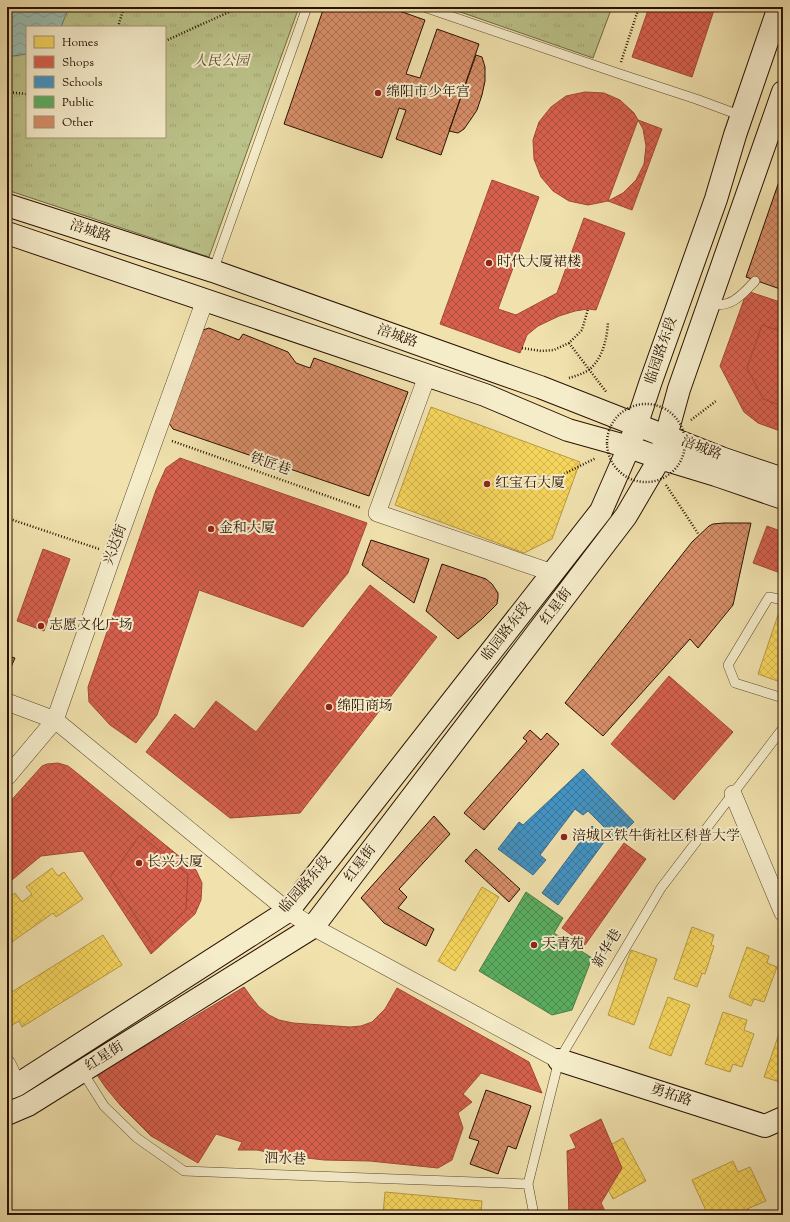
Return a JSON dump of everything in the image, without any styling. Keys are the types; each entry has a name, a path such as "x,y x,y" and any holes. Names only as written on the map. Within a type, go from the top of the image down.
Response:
{"main road":[{"name":"临园路东段","path":"12,1087 288,911 601,511 629,447 716,199 779,7"},
{"name":"红星街","path":"7,1114 28,1105 313,927 626,516 661,468 674,431 679,389 783,92"},
{"name":"涪城路","path":"7,205 213,271 540,387 636,425 674,431 721,458 783,479"},
{"name":"涪城路","path":"7,233 485,395 568,430 629,447 661,468 716,475 783,498"},
{"name":"勇拓路","path":"558,1060 765,1126 783,1118"}],"street":[{"name":"兴达街","path":"7,777 54,720 205,300"},
{"path":"427,376 377,514 553,573"},
{"path":"7,702 54,720 288,911 313,927 558,1060"},
{"path":"733,794 783,913"},
{"path":"7,1064 12,1087"}],"lane":[{"path":"213,271 307,7"},
{"path":"424,7 742,116"},
{"path":"709,303 716,306 735,300 740,297 755,280"},
{"path":"783,600 769,597 728,665 735,683 783,698"},
{"name":"新华巷","path":"534,1215 528,1184 558,1060 661,888 783,728"},
{"name":"泗水巷","path":"82,1071 104,1106 137,1138 184,1170 528,1184"}],"path":[{"path":"118,26 124,7"},
{"path":"166,41 240,7"},
{"path":"617,73 639,7"},
{"path":"7,92 26,94"},
{"path":"522,348 541,351 554,350 569,343 582,330 588,309"},
{"path":"589,369 597,360 604,348 608,334 608,322"},
{"path":"569,343 608,394"},
{"path":"674,431 716,401"},
{"path":"661,468 651,482 640,482 628,478 619,472 612,463 607,452 606,441 608,430 621,412 631,406 655,404 666,409 675,416 674,431"},
{"path":"661,468 672,472 680,462 684,450 685,438 674,431"},
{"name":"铁匠巷","path":"156,436 377,514"},
{"path":"556,478 601,456"},
{"path":"661,468 699,535"},
{"path":"7,518 113,554"}],"green space":[{"name":"人民公园","path":"7,7 299,7 209,257 7,190"},
{"path":"446,7 612,7 593,58"}],"water":[{"path":"7,7 67,7 67,12 61,26 26,26 26,54 13,56 7,55"}],"building: Homes":[{"name":"红宝石大厦","path":"431,407 580,462 552,539 524,553 395,505"},
{"name":"金和大厦","path":"185,467 274,497 238,593 147,561"},
{"path":"779,612 783,613 783,683 758,674"},
{"path":"52,868 58,876 64,872 83,899 56,917 53,913 9,944 11,948 7,949 7,899 15,893 22,902 32,894 26,887"},
{"path":"482,887 499,897 455,971 438,961"},
{"path":"692,927 714,935 711,945 714,946 705,974 702,973 697,987 674,979"},
{"path":"103,935 122,965 22,1027 19,1021 12,1025 7,1017 7,995"},
{"path":"747,947 769,956 767,963 777,967 764,1002 754,999 751,1006 729,997"},
{"path":"631,950 657,959 634,1025 608,1015"},
{"path":"668,997 690,1005 671,1056 649,1048"},
{"path":"723,1012 747,1020 744,1030 754,1034 742,1067 733,1064 730,1072 705,1064"},
{"path":"782,1025 783,1026 783,1083 764,1077"},
{"path":"623,1138 646,1181 613,1199 590,1156"},
{"path":"733,1161 738,1172 750,1167 766,1201 747,1209 749,1215 708,1215 692,1180"},
{"path":"385,1192 482,1201 481,1215 383,1214"}],"building: Shops":[{"path":"649,7 715,7 692,77 632,57"},
{"path":"585,92 604,93 620,100 634,113 638,120 608,201 588,205 569,201 553,191 541,177 534,159 533,140 539,122 551,107 566,96"},
{"path":"638,120 662,129 632,210 608,201 623,193 636,180 644,164 646,146 643,129"},
{"name":"时代大厦裙楼","path":"492,180 539,197 498,309 516,315 557,293 584,218 625,233 596,310 588,309 575,311 559,316 538,326 527,335 520,353 440,324"},
{"path":"747,291 783,303 783,432 758,423 744,412 720,366"},
{"path":"762,325 783,332 783,406 763,399 747,368"},
{"path":"180,458 367,523 348,573 303,627 199,590 157,715 136,743 110,725 89,702 88,687 156,490 166,468"},
{"path":"767,526 783,532 783,574 753,563"},
{"path":"43,549 70,559 44,631 17,621"},
{"name":"绵阳商场","path":"370,585 437,637 300,813 230,818 146,752 175,714 194,729 216,701 256,732"},
{"path":"669,676 733,732 674,800 611,744"},
{"name":"长兴大厦","path":"58,763 72,769 196,870 202,883 201,900 195,914 151,954 83,851 41,856 7,884 7,805 42,766"},
{"path":"140,835 188,874 186,909 153,943 110,877"},
{"path":"624,843 646,859 585,945 562,928"},
{"path":"244,987 259,1007 269,1015 279,1020 293,1023 350,1027 361,1026 372,1022 385,1009 397,988 529,1062 542,1093 481,1073 463,1094 472,1102 458,1113 463,1128 452,1160 438,1168 370,1161 324,1160 282,1155 257,1150 238,1150 242,1142 216,1134 198,1163 151,1136 121,1106 97,1075"},
{"path":"601,1119 622,1168 601,1203 607,1215 569,1215 567,1151 576,1148 570,1135"}],"building: Schools":[{"path":"583,769 634,822 616,839 588,811 583,815 575,809 540,855 546,860 533,875 498,849 519,822 523,825"},
{"path":"592,826 607,838 558,905 542,893"}],"building: Public":[{"name":"天青苑","path":"526,892 563,918 554,933 592,958 572,1010 552,1015 479,971"}],"building: Other":[{"name":"绵阳市少年宫","path":"324,7 388,7 425,20 406,74 420,78 437,29 479,44 441,155 396,139 406,110 399,108 382,158 284,124"},
{"name":"绵阳市少年宫","path":"476,55 482,57 485,67 485,81 477,110 464,129 458,133 449,131"},
{"path":"783,170 783,290 746,277"},
{"path":"209,328 239,340 243,334 288,352 296,363 310,368 314,358 408,392 369,496 173,429 169,423 170,416 200,331"},
{"path":"724,523 751,523 733,605 698,648 690,639 603,736 565,703 692,542 709,526"},
{"path":"371,540 429,559 414,603 362,565"},
{"path":"442,564 486,579 492,584 498,593 497,604 458,639 426,611"},
{"path":"7,656 15,658 11,667 7,666"},
{"path":"530,730 541,740 547,733 559,744 484,830 464,813 527,741 523,738"},
{"path":"434,816 450,834 399,889 407,897 398,908 434,929 426,946 384,923 361,898"},
{"path":"476,849 520,889 509,902 465,861"},
{"path":"486,1090 531,1106 516,1149 508,1146 498,1174 470,1164 479,1141 469,1138"}],"place":[{"name":"绵阳市少年宫","path":"378,93"},
{"name":"时代大厦裙楼","path":"489,263"},
{"name":"红宝石大厦","path":"487,484"},
{"name":"金和大厦","path":"211,529"},
{"name":"志愿文化广场","path":"41,626"},
{"name":"绵阳商场","path":"329,707"},
{"name":"涪城区铁牛街社区科普大学","path":"564,837"},
{"name":"长兴大厦","path":"139,863"},
{"name":"天青苑","path":"534,945"}]}
